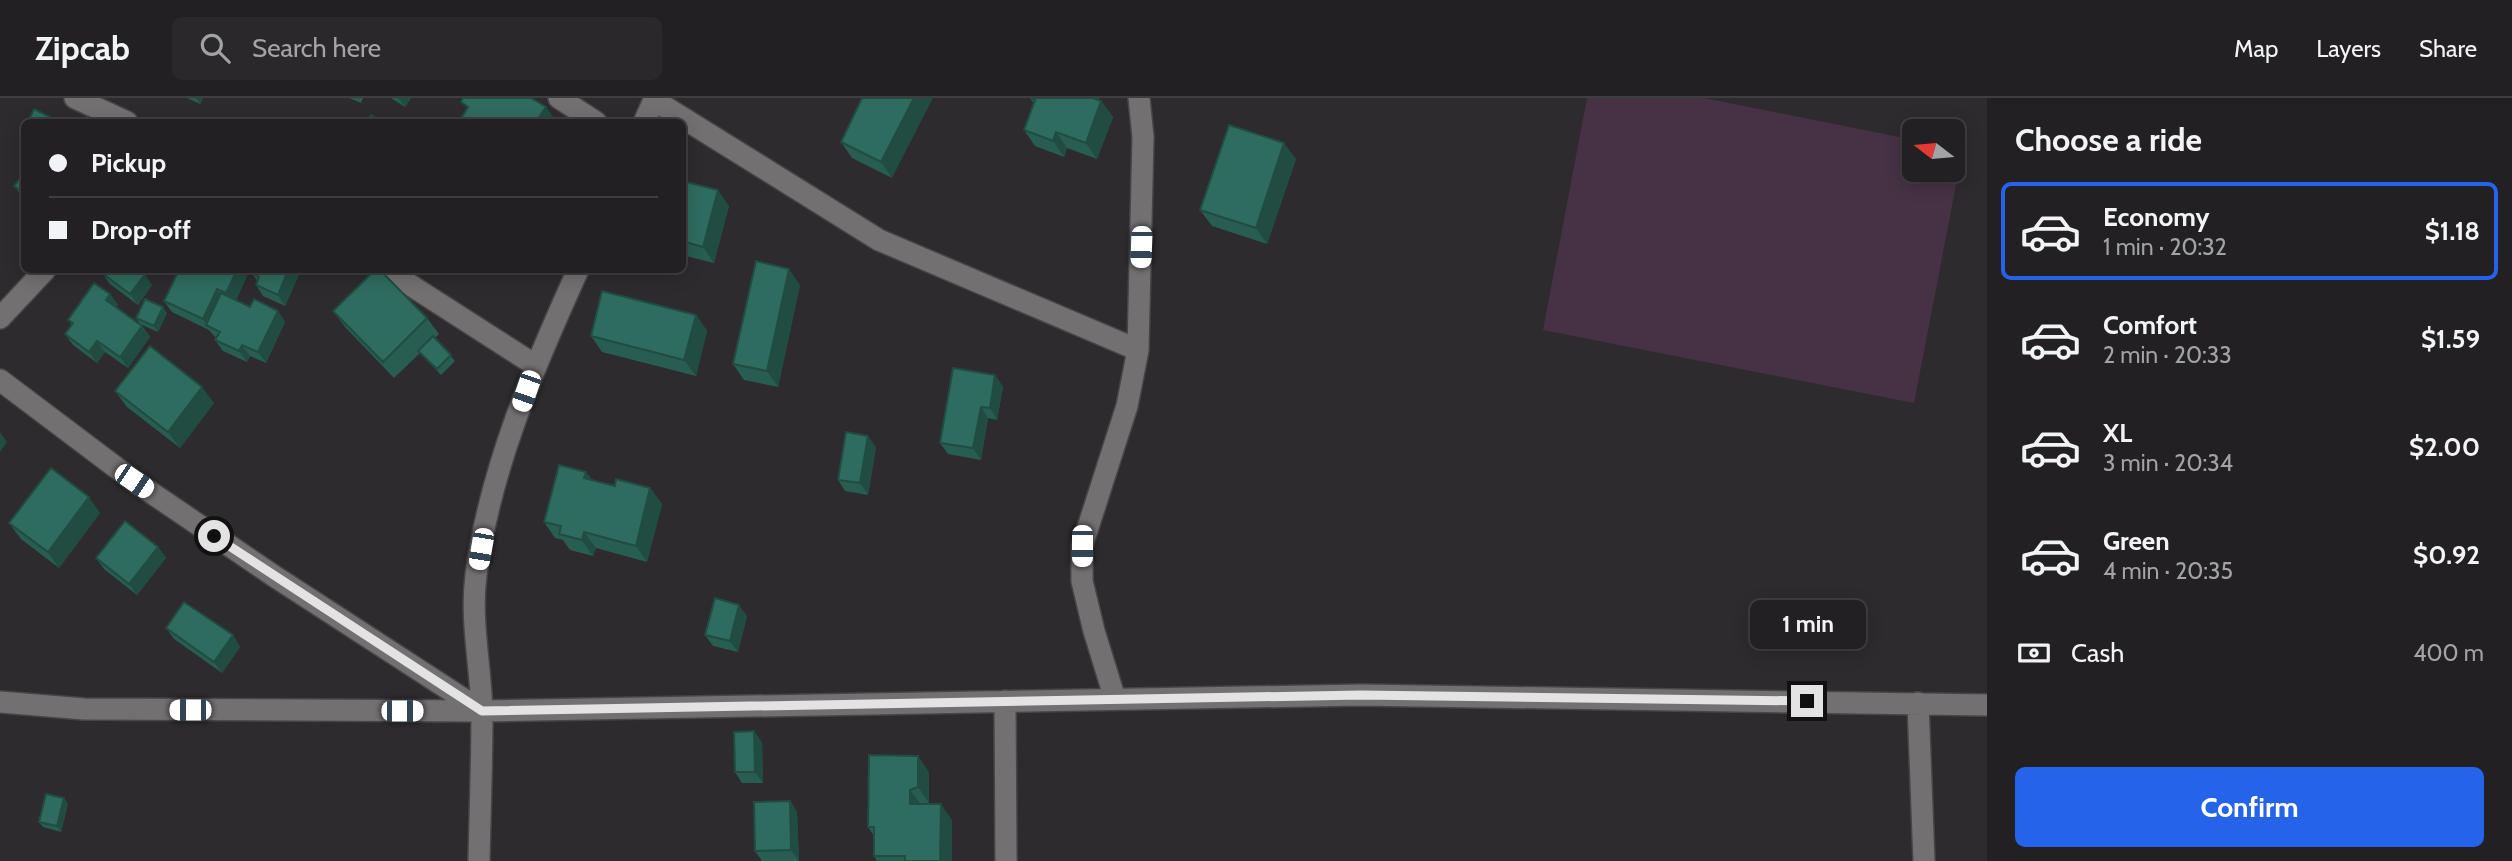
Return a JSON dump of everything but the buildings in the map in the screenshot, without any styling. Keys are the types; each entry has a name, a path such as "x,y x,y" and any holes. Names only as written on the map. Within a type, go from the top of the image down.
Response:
{"street":[{"path":"75,98 120,119"},
{"path":"559,98 591,119"},
{"path":"1115,699 1082,581 1082,546 1127,406 1138,350 1143,149 1139,98"},
{"path":"645,119 655,99 879,240 1138,350"},
{"path":"0,318 42,273"},
{"path":"392,273 535,365"},
{"path":"479,861 482,711 475,630 476,577 491,495 535,365 577,273"},
{"path":"0,380 134,481 482,711"},
{"path":"2,700 84,709 482,711 1361,695 1987,705"},
{"path":"1005,701 1006,861"},
{"path":"1918,703 1924,861"}],"shaded area":[{"path":"1587,98 1704,98 1902,138 1902,182 1957,182 1914,403 1543,330"}],"route":[{"path":"214,536 482,711 1361,695 1807,701"}]}
